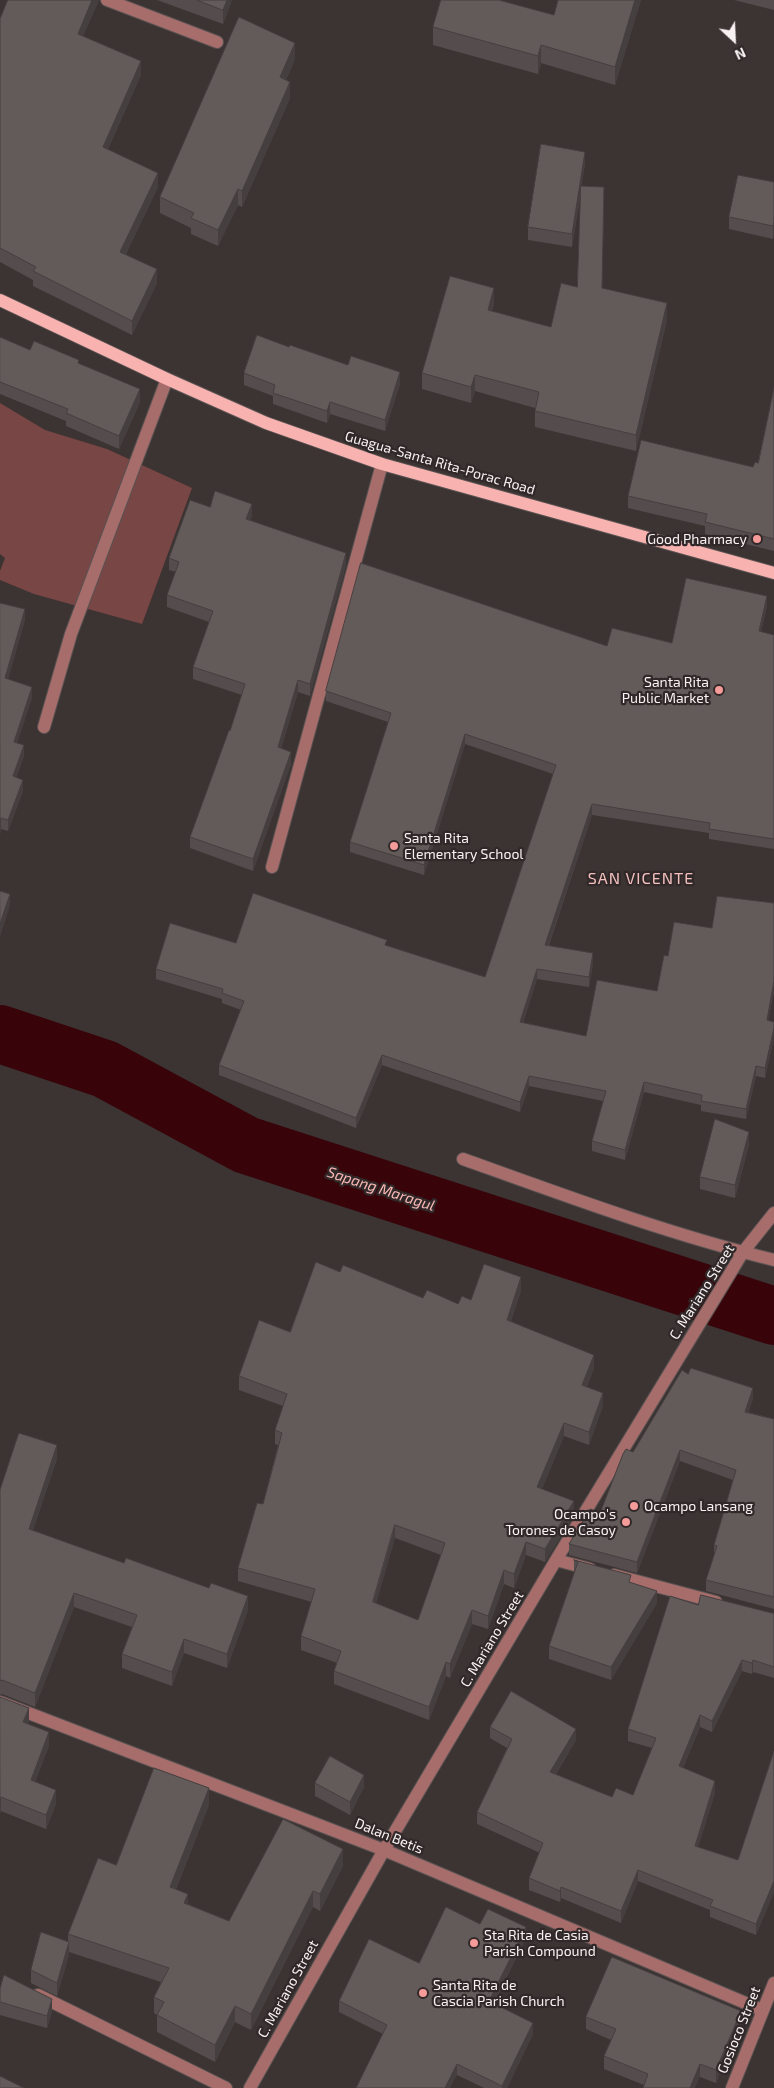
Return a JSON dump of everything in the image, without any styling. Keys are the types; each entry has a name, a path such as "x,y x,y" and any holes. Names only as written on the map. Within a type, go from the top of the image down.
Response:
{"main road":[{"name":"Guagua-Santa Rita-Porac Road","path":"0,300 167,379 266,423 382,464 774,573"}],"street":[{"path":"106,0 218,42"},
{"path":"44,727 71,634 167,379"},
{"path":"272,867 382,464"},
{"path":"463,1159 740,1258 774,1260"},
{"name":"C. Mariano Street","path":"250,2088 384,1850 556,1560 740,1258 774,1214"},
{"path":"556,1560 727,1605"},
{"name":"Dalan Betis","path":"0,1702 384,1850 762,2010"},
{"name":"Gosioco Street","path":"732,2088 774,1983"},
{"path":"26,1990 226,2088"}],"shaded area":[{"path":"0,403 45,430 107,449 192,488 142,624 34,594 0,580 0,571 5,558 0,554"}],"building":[{"path":"8,0 92,0 78,34 141,61 103,147 158,173 120,252 157,269 132,321 33,271 36,267 0,248 0,19"},
{"path":"197,0 227,0 223,10"},
{"path":"441,0 499,0 554,15 558,0 635,0 615,67 541,45 538,56 433,27"},
{"path":"239,17 295,43 280,77 290,82 242,191 238,189 218,230 191,218 194,213 160,197"},
{"path":"541,144 585,152 572,234 528,227"},
{"path":"738,175 774,182 773,226 729,217"},
{"path":"581,186 604,187 602,288 667,303 636,435 535,411 539,392 475,375 471,387 422,373 450,276 494,288 488,310 551,327 561,283 577,287"},
{"path":"257,335 348,365 351,356 400,372 385,420 330,402 327,411 273,393 275,385 244,373"},
{"path":"0,337 30,350 34,341 79,360 78,363 140,389 119,436 66,413 68,409 0,382"},
{"path":"774,388 774,539 705,522 707,514 628,496 641,440 753,467 755,462 758,463"},
{"path":"215,491 252,504 246,519 346,553 310,684 298,680 278,747 291,752 253,859 190,837 230,731 245,684 193,667 213,611 167,595 179,562 169,558 190,500 210,507"},
{"path":"361,563 607,646 612,628 672,643 686,578 767,596 759,631 774,635 774,839 709,829 710,823 592,804 545,945 593,953 589,977 537,969 520,1022 586,1036 597,980 657,991 664,955 668,956 674,922 712,928 717,896 774,903 774,981 767,1020 774,1022 774,1028 765,1068 756,1066 746,1109 701,1101 702,1095 644,1082 625,1150 592,1141 606,1091 529,1076 520,1102 382,1055 356,1118 219,1065 244,1001 222,993 223,989 156,969 170,923 236,943 253,893 387,940 385,945 485,977 556,765 465,734 424,865 350,842 391,713 326,691"},
{"path":"0,603 25,609 5,678 32,687 14,742 24,745 13,776 23,780 8,820 1,818 0,823"},
{"path":"0,891 10,894 0,924"},
{"path":"715,1119 749,1132 735,1185 700,1177"},
{"path":"316,1262 340,1272 343,1265 423,1298 427,1290 458,1304 462,1296 471,1300 484,1264 521,1277 507,1320 594,1355 582,1385 603,1393 589,1432 564,1423 537,1487 574,1501 545,1549 526,1542 514,1574 504,1570 488,1616 472,1610 450,1664 446,1662 429,1707 334,1671 341,1651 301,1636 315,1589 238,1568 257,1503 263,1504 282,1433 275,1430 287,1394 239,1376 259,1320 290,1332","holes":["395,1525 445,1543 418,1620 373,1602"]},
{"path":"691,1368 753,1388 745,1412 774,1419 774,1597 706,1580 717,1546 714,1545 736,1470 680,1450 637,1562 569,1544 590,1509 600,1513 626,1449 633,1452 682,1370 688,1374"},
{"path":"19,1433 57,1445 29,1529 124,1563 126,1558 209,1588 211,1583 248,1596 227,1654 184,1639 172,1672 122,1654 137,1615 74,1593 35,1693 2,1680 0,1681 0,1490"},
{"path":"574,1560 631,1575 629,1582 657,1591 611,1667 549,1646 578,1562"},
{"path":"701,1595 774,1613 774,1667 753,1660 752,1663 742,1660 712,1721 700,1715 679,1766 715,1781 695,1846 738,1860 774,1751 774,1881 756,1924 710,1906 713,1900 638,1870 621,1911 561,1887 560,1891 529,1878 543,1843 477,1812 512,1739 490,1727 511,1691 576,1729 550,1772 612,1797 616,1788 633,1795 656,1738 628,1729 670,1596 698,1605"},
{"path":"0,1697 29,1708 23,1722 49,1732 31,1780 56,1790 46,1815 1,1797 0,1800"},
{"path":"330,1756 364,1775 350,1802 315,1783"},
{"path":"154,1768 209,1788 170,1887 188,1894 184,1903 229,1921 283,1819 343,1849 320,1894 313,1891 251,2014 235,2006 215,2045 157,2015 164,2002 154,1997 169,1968 68,1934 98,1858 116,1865"},
{"name":"Santa Rita de Cascia Parish Church","path":"446,1907 480,1924 488,1909 526,1927 489,2001 533,2023 502,2086 457,2064 445,2088 356,2088 387,2025 339,2001 369,1939 419,1963"},
{"path":"41,1932 69,1942 57,1983 31,1970"},
{"path":"612,1957 741,2011 716,2070 700,2064 690,2088 643,2088 648,2074 604,2056 616,2029 586,2017"},
{"path":"4,1975 52,1999 47,2016 0,2002 0,1989"},
{"path":"0,2076 24,2088 0,2088"}],"waterway":[{"name":"Sapang Maragul","path":"0,1034 105,1069 246,1145 774,1316"}],"place":[{"name":"Good Pharmacy","path":"757,539"},
{"name":"Santa Rita Public Market","path":"719,690"},
{"name":"Santa Rita Elementary School","path":"394,846"},
{"name":"Ocampo Lansang","path":"634,1506"},
{"name":"Ocampo's Torones de Casoy","path":"626,1522"},
{"name":"Sta Rita de Casia Parish Compound","path":"474,1943"},
{"name":"Santa Rita de Cascia Parish Church","path":"423,1993"}],"district":[{"name":"SAN VICENTE","path":"641,879"}]}
